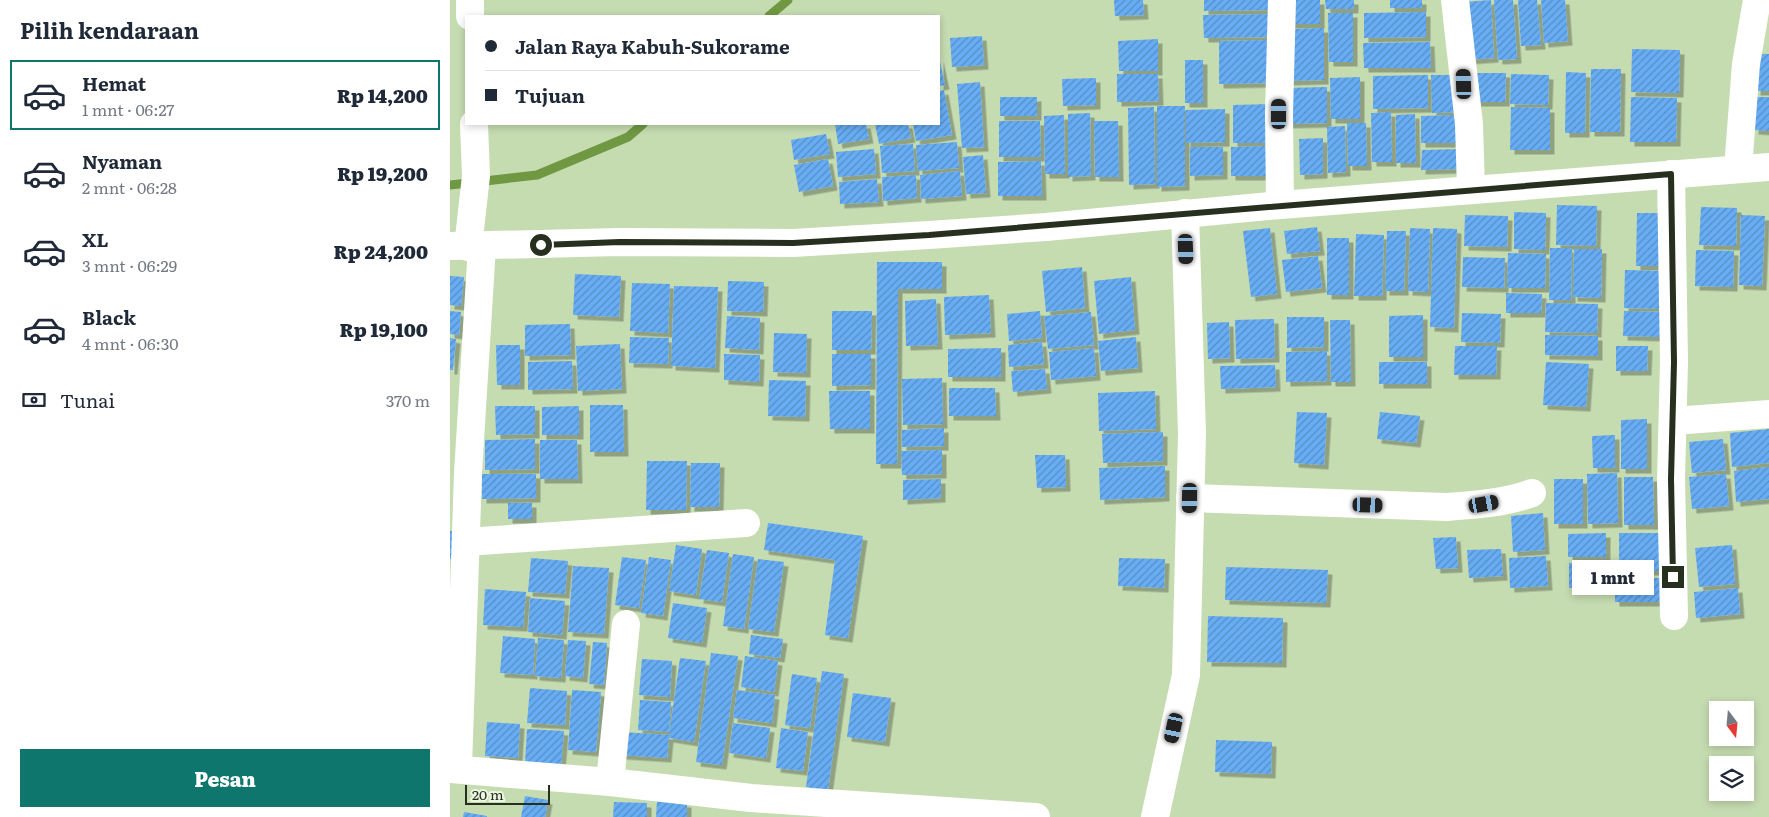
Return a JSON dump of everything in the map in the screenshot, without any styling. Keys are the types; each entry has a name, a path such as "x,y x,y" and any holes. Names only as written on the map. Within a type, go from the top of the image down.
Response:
{"street":[{"path":"470,0 470,15"},
{"path":"1280,205 1279,94 1282,0"},
{"path":"1455,0 1469,124 1471,190"},
{"path":"1738,169 1746,64 1757,0"},
{"path":"474,125 476,187 466,246 459,473 466,542 457,612 454,769 610,782 750,807 1036,817"},
{"path":"466,246 620,242 793,243 1046,227 1185,212 1769,167"},
{"path":"1674,173 1671,479 1674,616"},
{"path":"1155,817 1186,675 1192,433 1185,212"},
{"path":"1673,421 1769,414"},
{"path":"1190,498 1446,507 1484,504 1519,498 1532,493"},
{"path":"466,542 746,523"},
{"path":"610,782 626,624"}],"building":[{"path":"1114,0 1143,0 1144,15 1115,16"},
{"path":"1204,0 1268,0 1268,10 1204,11"},
{"path":"1289,0 1320,0 1320,24 1289,24"},
{"path":"1325,0 1354,0 1354,9 1326,9"},
{"path":"1390,0 1422,0 1422,8 1390,8"},
{"path":"1491,0 1494,58 1467,60 1463,2"},
{"path":"1494,0 1513,0 1517,59 1498,60"},
{"path":"1518,0 1537,0 1541,45 1521,46"},
{"path":"1541,0 1565,0 1568,41 1544,43"},
{"path":"1426,12 1426,37 1364,38 1364,13"},
{"path":"1328,13 1353,13 1353,62 1329,62"},
{"path":"1269,14 1270,37 1204,38 1203,15"},
{"path":"1324,28 1324,80 1286,81 1286,29"},
{"path":"982,36 984,65 952,67 950,38"},
{"path":"1158,39 1158,71 1119,71 1118,41"},
{"path":"1275,40 1276,83 1219,84 1219,41"},
{"path":"1430,42 1431,68 1364,68 1363,43"},
{"path":"1632,49 1680,50 1679,93 1631,92"},
{"path":"1758,54 1769,54 1769,91 1756,91"},
{"path":"1185,60 1203,60 1203,103 1185,103"},
{"path":"940,62 945,85 940,86"},
{"path":"1591,69 1621,69 1620,132 1590,132"},
{"path":"1566,72 1586,73 1585,133 1565,133"},
{"path":"1470,73 1506,73 1505,102 1469,102"},
{"path":"1117,74 1158,74 1159,101 1117,102"},
{"path":"1511,74 1549,75 1548,105 1510,104"},
{"path":"1428,75 1428,108 1373,109 1373,76"},
{"path":"1431,75 1459,75 1460,112 1432,113"},
{"path":"1360,77 1360,119 1331,119 1330,78"},
{"path":"1096,78 1096,105 1063,106 1062,79"},
{"path":"980,82 984,147 962,148 957,84"},
{"path":"1327,87 1327,123 1284,124 1284,88"},
{"path":"944,90 952,135 916,141 913,125 940,125 940,91"},
{"path":"1000,97 1037,97 1037,116 1000,116"},
{"path":"1631,97 1677,98 1676,142 1630,142"},
{"path":"1756,97 1769,97 1769,131 1754,130"},
{"path":"1275,104 1275,143 1233,143 1233,105"},
{"path":"1157,106 1185,106 1185,186 1157,187"},
{"path":"1154,107 1155,184 1129,185 1128,108"},
{"path":"1511,107 1550,108 1550,150 1510,150"},
{"path":"1225,109 1225,142 1186,143 1186,110"},
{"path":"1391,112 1392,162 1372,162 1371,113"},
{"path":"1090,113 1091,176 1068,177 1068,114"},
{"path":"1415,114 1416,163 1396,163 1396,115"},
{"path":"1064,115 1065,174 1045,174 1044,116"},
{"path":"1459,115 1460,143 1421,143 1421,116"},
{"path":"999,121 1040,121 1041,157 999,157"},
{"path":"1094,121 1118,121 1119,177 1095,177"},
{"path":"1347,123 1366,123 1367,166 1348,166"},
{"path":"835,125 866,125 869,139 838,144"},
{"path":"875,125 908,125 911,138 879,144"},
{"path":"1345,126 1346,172 1328,173 1327,127"},
{"path":"826,134 830,154 794,160 791,140"},
{"path":"1323,138 1323,174 1300,175 1299,139"},
{"path":"957,142 959,168 918,171 916,145"},
{"path":"913,144 915,171 882,173 880,146"},
{"path":"1275,146 1276,176 1231,176 1231,147"},
{"path":"1190,147 1223,147 1223,175 1190,176"},
{"path":"874,149 876,174 838,177 836,152"},
{"path":"1461,149 1461,169 1421,170 1422,150"},
{"path":"983,155 986,193 966,194 963,157"},
{"path":"828,159 833,186 799,192 794,165"},
{"path":"1041,161 1042,196 998,196 998,162"},
{"path":"960,171 962,196 921,199 920,175"},
{"path":"916,175 917,198 883,201 882,177"},
{"path":"877,179 879,202 840,204 839,182"},
{"path":"1557,205 1597,206 1596,246 1556,245"},
{"path":"1701,207 1737,208 1736,246 1699,245"},
{"path":"1514,212 1546,213 1545,250 1514,249"},
{"path":"1637,213 1666,213 1665,266 1636,266"},
{"path":"1465,215 1508,216 1507,247 1464,246"},
{"path":"1741,215 1765,216 1762,286 1739,285"},
{"path":"1317,227 1320,251 1287,254 1284,231"},
{"path":"1270,228 1277,294 1251,297 1243,231"},
{"path":"1410,228 1430,229 1428,292 1408,291"},
{"path":"1433,228 1457,229 1454,328 1430,327"},
{"path":"1387,231 1406,231 1404,291 1385,291"},
{"path":"1356,234 1384,235 1382,296 1354,296"},
{"path":"1327,238 1349,238 1349,295 1327,295"},
{"path":"1550,248 1572,248 1571,300 1549,300"},
{"path":"1574,249 1602,249 1601,298 1573,297"},
{"path":"1696,250 1734,251 1733,287 1695,286"},
{"path":"1508,253 1546,254 1545,288 1507,288"},
{"path":"1318,256 1322,288 1286,292 1282,260"},
{"path":"1463,257 1505,258 1504,288 1462,287"},
{"path":"877,262 942,262 942,289 898,289 897,464 876,464"},
{"path":"1082,267 1085,308 1046,312 1042,271"},
{"path":"1625,270 1667,271 1666,309 1624,308"},
{"path":"575,274 621,276 619,317 573,315"},
{"path":"450,276 464,277 461,306 450,305"},
{"path":"1131,277 1135,330 1099,334 1094,281"},
{"path":"728,281 764,282 763,312 727,311"},
{"path":"632,283 670,284 668,333 630,331"},
{"path":"674,286 718,287 715,368 671,366"},
{"path":"1506,293 1542,294 1541,313 1506,313"},
{"path":"989,295 991,333 945,335 944,297"},
{"path":"936,299 938,345 906,346 905,301"},
{"path":"1546,303 1598,304 1597,333 1545,332"},
{"path":"450,311 461,312 459,335 450,334"},
{"path":"832,311 872,311 871,350 832,350"},
{"path":"1040,311 1042,338 1009,341 1007,314"},
{"path":"1624,311 1662,312 1662,337 1623,336"},
{"path":"1091,312 1094,345 1048,349 1044,316"},
{"path":"1462,313 1501,314 1500,343 1461,342"},
{"path":"1423,315 1423,357 1389,357 1389,316"},
{"path":"727,316 760,318 759,350 725,348"},
{"path":"1287,317 1324,317 1324,347 1287,348"},
{"path":"1274,319 1275,358 1236,359 1235,320"},
{"path":"1330,320 1350,320 1351,382 1331,382"},
{"path":"1229,322 1230,358 1208,359 1207,323"},
{"path":"570,324 571,355 525,356 525,325"},
{"path":"774,333 807,334 806,373 773,372"},
{"path":"1545,335 1598,336 1598,356 1545,355"},
{"path":"630,337 669,338 668,364 629,363"},
{"path":"1136,337 1138,368 1101,371 1098,341"},
{"path":"450,338 456,339 453,370 450,370"},
{"path":"1042,342 1044,364 1009,367 1008,345"},
{"path":"620,344 622,389 578,391 576,346"},
{"path":"496,345 520,345 520,385 497,385"},
{"path":"1455,346 1497,346 1496,375 1454,375"},
{"path":"1616,346 1648,346 1647,371 1616,371"},
{"path":"1001,348 1001,377 948,377 948,349"},
{"path":"1094,348 1096,376 1051,380 1049,352"},
{"path":"1327,351 1327,381 1286,382 1286,352"},
{"path":"724,354 760,355 759,382 724,380"},
{"path":"832,354 871,354 871,385 832,386"},
{"path":"572,361 573,389 528,390 528,362"},
{"path":"1379,362 1427,362 1427,384 1379,384"},
{"path":"1546,362 1589,364 1586,407 1543,405"},
{"path":"1275,365 1276,387 1221,389 1220,366"},
{"path":"1045,369 1047,389 1013,392 1011,371"},
{"path":"942,378 943,424 903,425 902,379"},
{"path":"769,380 806,381 805,417 768,416"},
{"path":"949,388 995,388 996,416 949,416"},
{"path":"829,391 870,391 870,429 830,429"},
{"path":"1155,391 1156,429 1099,431 1098,393"},
{"path":"590,405 623,405 624,452 590,452"},
{"path":"495,406 535,406 535,434 496,435"},
{"path":"579,406 579,435 542,435 542,407"},
{"path":"1297,412 1327,413 1324,465 1294,463"},
{"path":"1380,412 1420,416 1416,443 1377,439"},
{"path":"1647,419 1647,469 1621,469 1621,420"},
{"path":"944,428 944,446 902,447 902,430"},
{"path":"1769,429 1769,463 1732,467 1730,433"},
{"path":"1163,432 1163,461 1103,463 1102,434"},
{"path":"1615,435 1615,468 1593,468 1592,436"},
{"path":"535,439 535,469 485,470 485,440"},
{"path":"1723,439 1726,470 1692,473 1689,442"},
{"path":"540,440 577,440 578,479 540,479"},
{"path":"942,450 942,474 902,475 901,451"},
{"path":"1035,455 1065,455 1066,487 1037,488"},
{"path":"647,461 687,461 686,510 646,510"},
{"path":"691,463 720,463 719,507 690,507"},
{"path":"1165,466 1165,497 1100,500 1099,468"},
{"path":"1769,467 1769,499 1736,502 1734,471"},
{"path":"1617,473 1618,523 1588,524 1587,474"},
{"path":"482,474 536,474 536,498 482,499"},
{"path":"1726,474 1729,506 1692,509 1689,477"},
{"path":"1624,477 1653,477 1654,525 1624,525"},
{"path":"941,479 941,498 903,500 903,480"},
{"path":"1554,479 1583,479 1583,524 1554,524"},
{"path":"508,503 532,503 532,519 508,519"},
{"path":"1543,513 1545,550 1513,552 1511,516"},
{"path":"768,523 863,536 848,638 825,635 835,560 764,550"},
{"path":"450,531 454,531 452,559 450,559"},
{"path":"1606,533 1606,557 1568,557 1568,534"},
{"path":"1619,533 1662,533 1662,571 1619,571"},
{"path":"1456,537 1458,568 1436,569 1433,538"},
{"path":"676,545 702,549 696,595 669,591"},
{"path":"1732,545 1735,584 1699,587 1695,548"},
{"path":"1501,549 1503,576 1469,578 1467,550"},
{"path":"707,550 729,553 722,602 699,599"},
{"path":"733,554 754,557 744,629 723,626"},
{"path":"1546,556 1548,586 1510,588 1509,558"},
{"path":"622,557 646,560 639,608 615,605"},
{"path":"649,557 671,560 663,616 641,613"},
{"path":"531,558 568,561 565,594 528,592"},
{"path":"1119,558 1165,559 1164,588 1118,586"},
{"path":"758,559 784,562 774,632 748,629"},
{"path":"1604,562 1605,588 1569,588 1569,563"},
{"path":"573,566 609,568 604,634 568,632"},
{"path":"1226,567 1328,570 1326,603 1225,600"},
{"path":"1615,578 1662,578 1662,602 1615,602"},
{"path":"1738,588 1740,614 1696,618 1694,592"},
{"path":"485,589 526,592 523,627 483,625"},
{"path":"530,598 565,601 562,635 528,632"},
{"path":"673,603 707,608 702,643 668,638"},
{"path":"1208,616 1283,618 1282,663 1207,662"},
{"path":"751,635 783,639 780,658 749,654"},
{"path":"503,636 535,639 533,675 500,673"},
{"path":"538,638 564,640 561,678 535,676"},
{"path":"568,640 586,641 583,678 565,676"},
{"path":"593,642 607,643 604,685 589,684"},
{"path":"711,653 738,656 722,765 696,762"},
{"path":"745,656 778,661 774,692 741,687"},
{"path":"680,658 706,661 694,742 669,738 667,758 621,755 622,732 669,735"},
{"path":"642,659 672,661 670,697 639,695"},
{"path":"822,671 844,674 828,790 806,787"},
{"path":"792,674 817,678 810,728 785,725"},
{"path":"530,688 567,691 565,725 527,723"},
{"path":"572,690 601,692 596,752 568,750"},
{"path":"737,690 775,695 772,723 733,718"},
{"path":"853,693 891,698 885,742 847,737"},
{"path":"640,700 671,702 669,732 638,730"},
{"path":"487,722 520,724 518,758 485,756"},
{"path":"733,723 770,728 766,758 729,753"},
{"path":"781,728 808,732 803,771 776,768"},
{"path":"527,729 564,731 561,766 525,763"},
{"path":"1216,740 1272,742 1271,774 1215,772"},
{"path":"525,796 548,800 545,817 521,817"},
{"path":"657,801 687,803 687,817 656,817"},
{"path":"614,802 647,803 647,817 613,817"},
{"path":"464,812 487,816 487,817 463,817"}],"waterway":[{"path":"770,15 788,0"},
{"path":"450,185 537,175 628,137 642,125"}],"route":[{"path":"541,245 620,242 793,243 929,235 1046,227 1185,212 1671,174 1674,362 1671,479 1673,577"}]}
